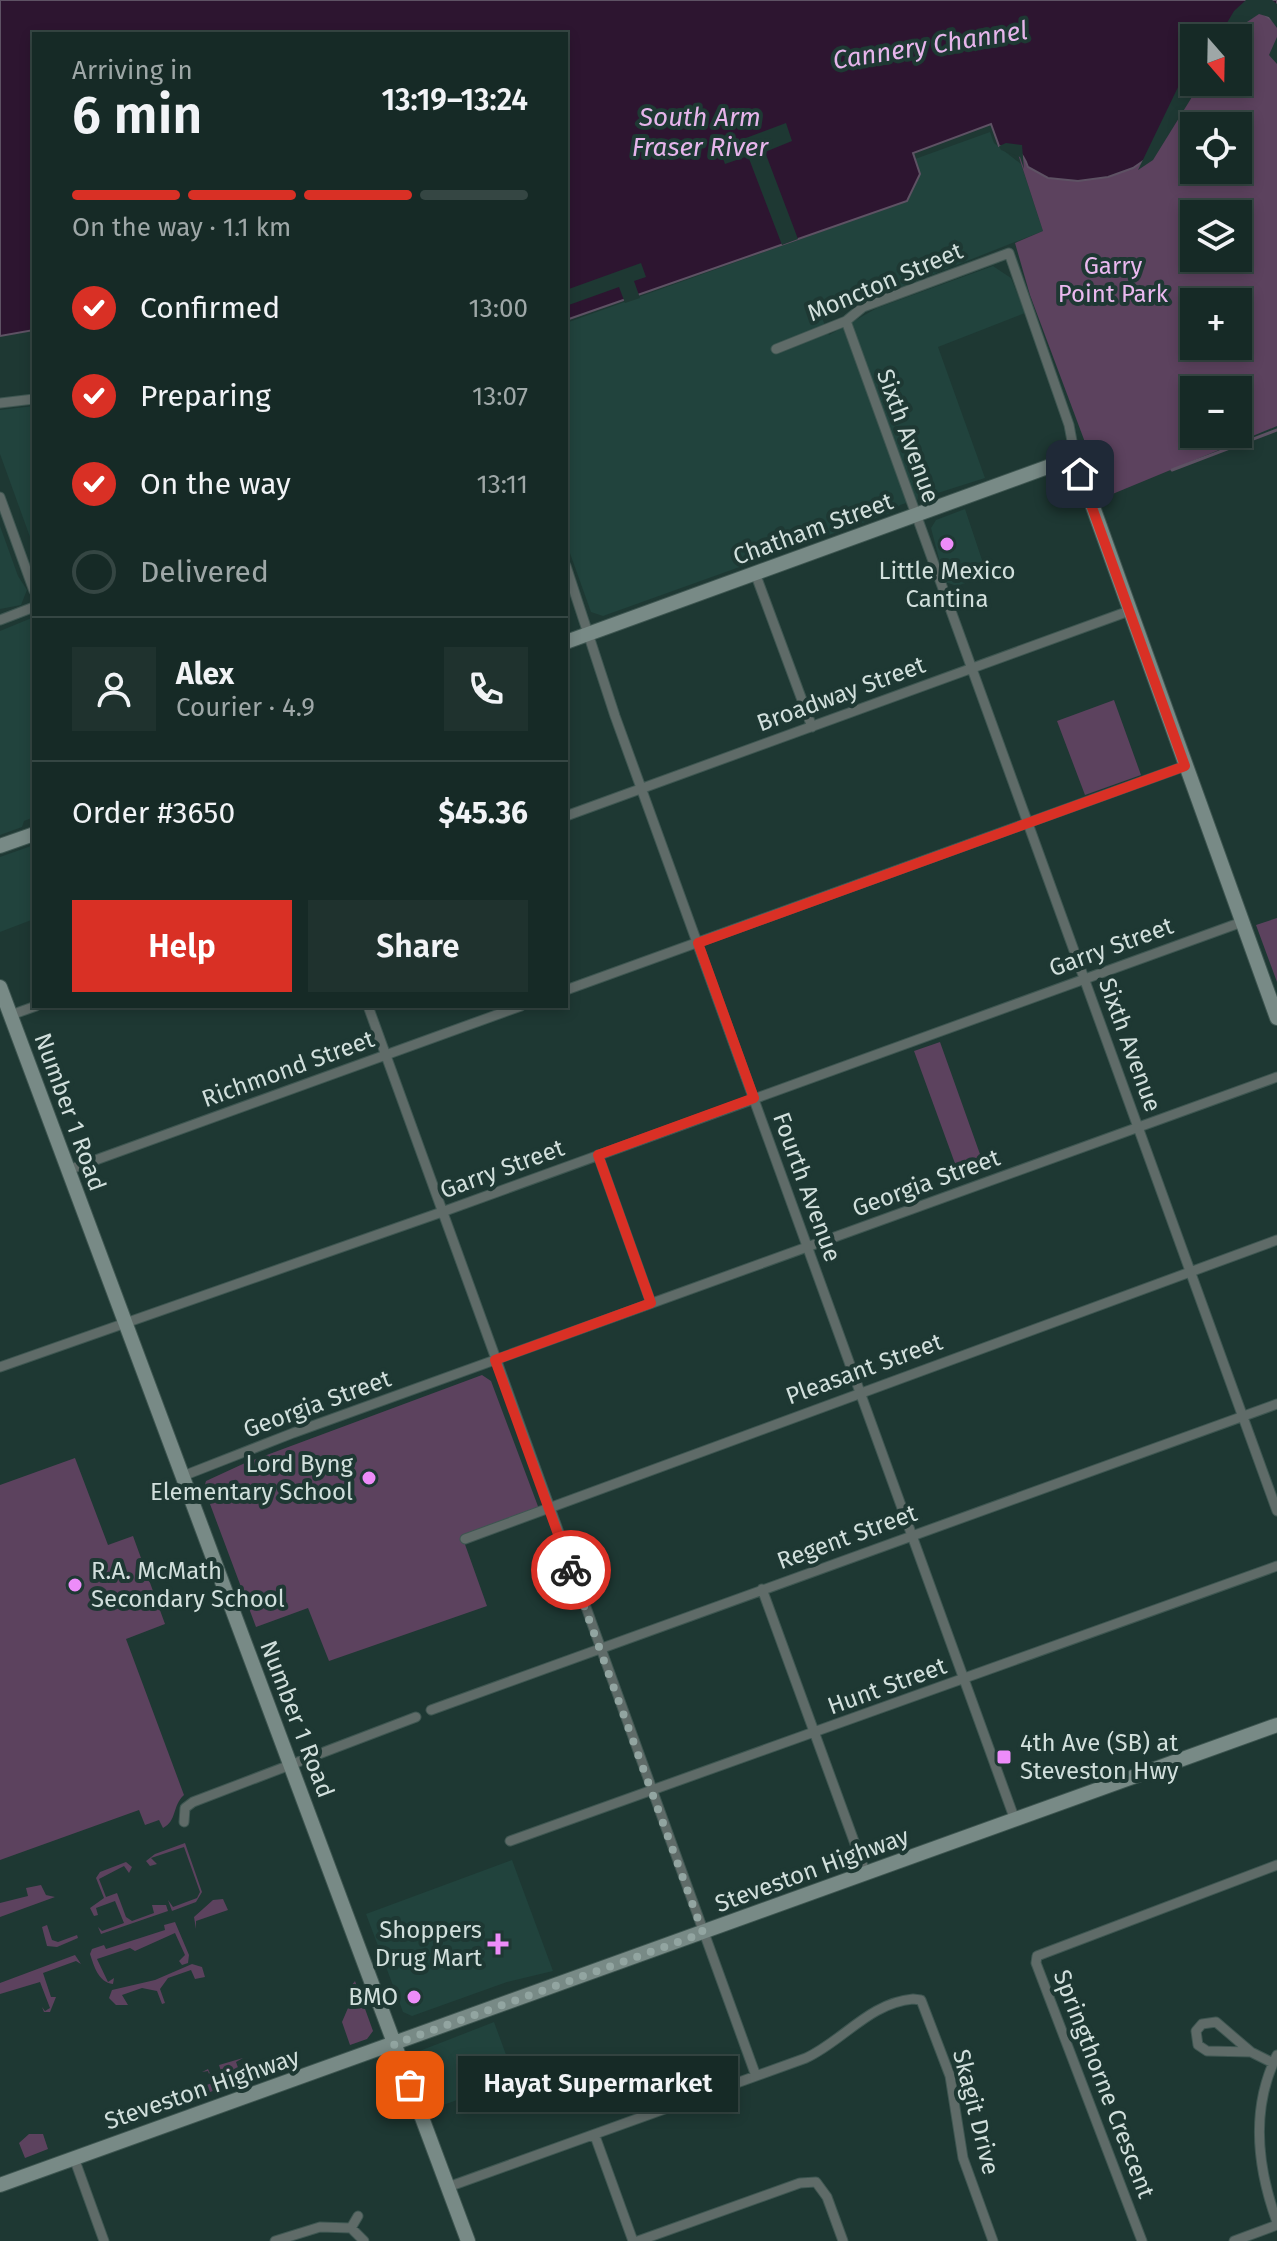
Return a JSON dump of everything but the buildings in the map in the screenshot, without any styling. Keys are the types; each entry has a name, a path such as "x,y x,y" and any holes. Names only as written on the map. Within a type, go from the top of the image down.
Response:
{"street":[{"name":"Moncton Street","path":"776,349 846,321 863,307 1010,255 1069,425 1075,457"},
{"name":"Sixth Avenue","path":"846,321 1277,1511"},
{"path":"0,403 32,399"},
{"name":"Chatham Street","path":"568,641 1075,457"},
{"path":"1075,457 1277,1018"},
{"path":"0,497 32,585"},
{"name":"Fourth Avenue","path":"568,572 642,788 1015,1820"},
{"path":"755,573 812,727"},
{"path":"0,620 32,608"},
{"name":"Broadway Street","path":"568,815 1129,611"},
{"path":"568,989 1185,766"},
{"path":"0,846 32,835"},
{"name":"Garry Street","path":"0,1367 442,1212 1242,922"},
{"name":"Number 1 Road","path":"0,987 468,2241"},
{"path":"11,1015 32,1007"},
{"path":"369,1008 756,2076 448,2187"},
{"name":"Richmond Street","path":"68,1170 515,1008"},
{"name":"Georgia Street","path":"183,1476 1277,1077"},
{"path":"598,1155 651,1303"},
{"name":"Pleasant Street","path":"465,1539 1277,1240"},
{"name":"Regent Street","path":"431,1710 1277,1404"},
{"name":"Hunt Street","path":"510,1841 1277,1566"},
{"path":"762,1589 866,1874"},
{"path":"184,1822 185,1808 193,1802 416,1717"},
{"name":"Steveston Highway","path":"0,2185 1277,1725"},
{"name":"Springthorne Crescent","path":"1142,2241 1036,1963 1037,1956 1277,1865"},
{"name":"Skagit Drive","path":"756,2076 817,2053 863,2018 913,1999 921,2000 950,2076 963,2158 993,2241"},
{"path":"1234,2241 1277,2224 1259,2153 1263,2097 1275,2059 1251,2052 1207,2051 1198,2045 1196,2031 1206,2022 1216,2022 1251,2052"},
{"path":"595,2136 636,2241 800,2183 816,2182 827,2197 843,2241"},
{"path":"74,2158 104,2241"},
{"path":"351,2228 358,2216"},
{"path":"275,2241 320,2227 351,2228 364,2241"}],"shaded area":[{"path":"990,132 994,143 1021,164 1043,231 822,318 829,335 877,308 993,266 1011,278 1025,313 938,347 985,478 900,505 893,512 603,616 591,612 568,548 568,322 907,201 920,174 915,159"},
{"path":"32,406 32,542 0,454 0,410"},
{"path":"965,509 987,575 957,586 945,582 931,528 936,520"},
{"path":"0,526 18,576 27,590 21,605 0,609"},
{"path":"32,618 32,818 24,821 22,827 0,835 0,631"},
{"path":"32,846 32,920 0,932 0,857"},
{"path":"512,1860 553,1971 507,1982 412,2016 403,2012 366,1914"},
{"path":"494,2022 515,2079 435,2108 416,2058 417,2052"}],"green space":[{"name":"Garry Point Park","path":"1266,11 1277,24 1277,37 1269,55 1277,64 1277,426 1252,436 1252,376 1180,376 1180,448 1224,448 1098,500 1088,471 1092,461 1030,295 1015,243 1043,231 1016,148 1024,154 1028,167 1048,178 1078,181 1133,168 1149,157 1188,96 1252,96 1252,24 1240,24 1244,19"},
{"path":"1114,700 1141,775 1085,795 1057,721"},
{"path":"1277,918 1277,982 1256,925"},
{"path":"940,1042 986,1171 961,1180 914,1051"},
{"path":"482,1375 491,1381 539,1509 462,1536 487,1606 329,1661 308,1608 256,1627 204,1488 206,1481 245,1463"},
{"path":"75,1458 108,1545 133,1536 165,1624 126,1639 184,1795 163,1828 159,1820 145,1825 139,1810 0,1860 0,1485"},
{"path":"185,1843 202,1892 196,1902 172,1911 168,1900 173,1907 197,1898 200,1892 184,1847 151,1858 157,1864 150,1866 146,1861 155,1854"},
{"path":"126,1862 132,1867 129,1873 124,1866 99,1879 106,1897 117,1893 126,1917 132,1921 154,1913 152,1905 166,1905 168,1911 101,1934 98,1927 102,1931 124,1923 115,1901 96,1908 98,1915 94,1916 90,1908 104,1898 96,1878 100,1872"},
{"path":"41,1885 46,1895 55,1897 0,1917 0,1903 28,1896 26,1888"},
{"path":"223,1899 228,1910 196,1921 196,1929 194,1917 213,1900"},
{"path":"175,1922 189,1955 188,1963 182,1965 179,1961 185,1955 175,1933 135,1951 130,1948 97,1959 108,1982 114,1978 113,1984 108,1983 97,1973 90,1954 92,1949 104,1945 106,1949 165,1930 164,1925"},
{"path":"47,1925 52,1940 58,1942 77,1935 78,1938 57,1947 47,1946 42,1927"},
{"path":"75,1955 81,1964 76,1961 43,1973 51,1997 56,1997 50,2012 44,2012 42,2007 45,2011 50,2008 40,1982 0,1994 0,1983"},
{"path":"192,1964 202,1967 205,1977 195,1979 191,1970 168,1978 160,1989 165,2003 162,2004 157,1991 142,1988 122,1995 128,2005 116,2005 109,1998 112,1990 155,1980"},
{"path":"355,1981 373,2031 367,2039 350,2045 342,2022 354,1994 348,1990"},
{"path":"243,2058 236,2062 241,2076 250,2073 249,2079 207,2093 204,2086 212,2083 208,2071 202,2072 208,2069 212,2078 222,2074 219,2065"},
{"path":"29,2134 43,2134 48,2149 25,2158 19,2143"}],"water":[{"name":"South Arm Fraser River","path":"0,0 1277,0 1277,24 1258,10 1244,24 1180,24 1180,96 1186,96 1149,157 1133,168 1108,177 1078,181 1048,178 1028,167 1018,151 999,146 991,124 913,153 920,174 907,201 568,319 568,32 32,32 32,330 0,336"}],"pier":[{"path":"1246,0 1272,0 1277,4 1277,28 1269,17 1259,14 1246,24 1226,24"},
{"path":"1180,83 1180,96 1193,96 1153,160 1138,170"},
{"path":"786,123 792,141 765,152 798,239 782,245 748,156 725,164 719,148"},
{"path":"1006,143 1022,145 1024,169 1020,157 1001,150 999,146"},
{"path":"641,263 646,277 634,281 640,298 625,303 619,287 568,305 568,289"}],"waterway":[{"path":"1172,470 1277,430"}],"way so far":[{"path":"410,2085 394,2044 703,1933 571,1570"}],"place":[{"name":"Little Mexico Cantina","path":"947,544"},
{"name":"Lord Byng Elementary School","path":"369,1478"},
{"name":"R.A. McMath Secondary School","path":"75,1585"},
{"name":"4th Ave (SB) at Steveston Hwy","path":"1004,1757"},
{"name":"Shoppers Drug Mart","path":"498,1944"},
{"name":"BMO","path":"414,1997"},
{"name":"Hayat Supermarket","path":"410,2085"}],"route":[{"path":"571,1570 495,1360 651,1303 598,1155 754,1098 698,943 1185,766 1080,474"}],"water label":[{"name":"Cannery Channel","path":"930,45"}]}
